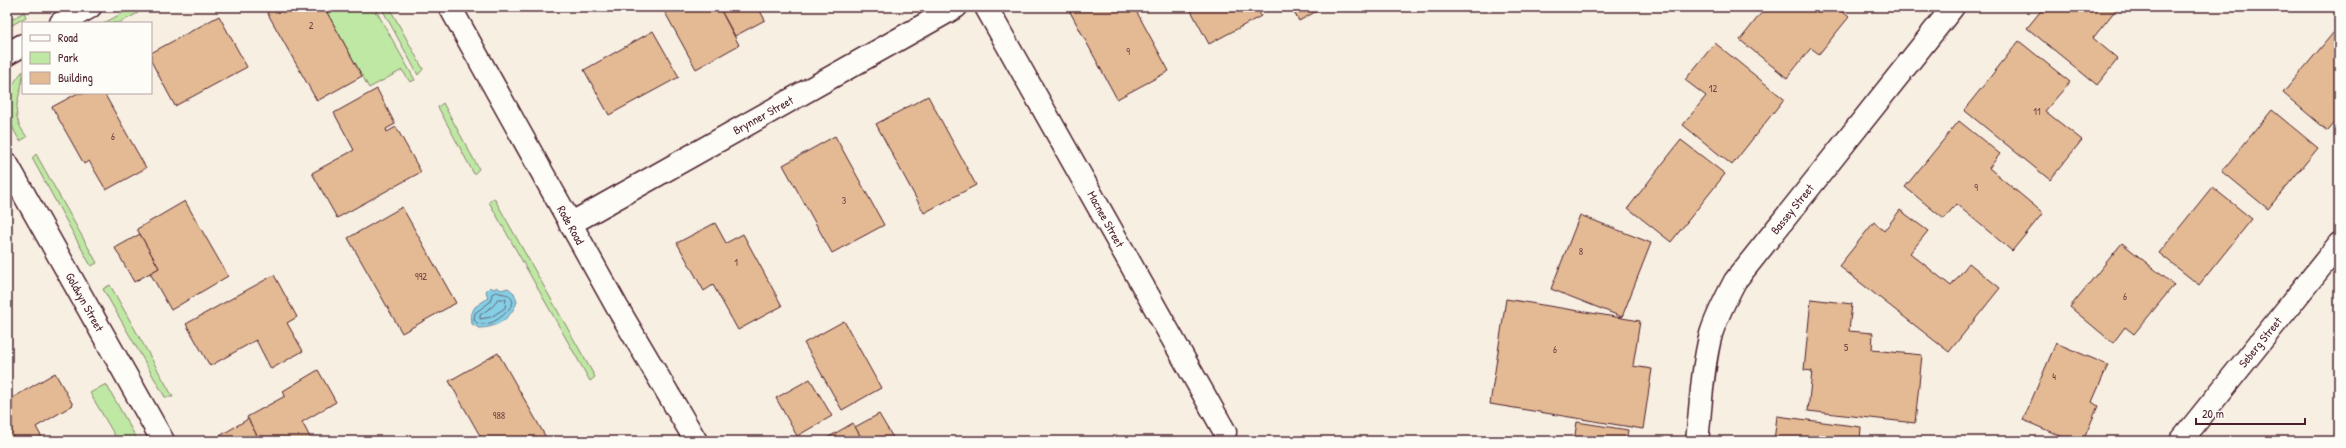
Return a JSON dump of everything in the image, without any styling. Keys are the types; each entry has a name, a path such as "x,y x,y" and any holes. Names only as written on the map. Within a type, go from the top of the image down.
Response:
{"street":[{"path":"63,22 90,7"},
{"name":"Rode Road","path":"450,7 570,224 696,441"},
{"name":"Brynner Street","path":"570,224 956,7"},
{"name":"Macnee Street","path":"986,7 1225,432"},
{"name":"Bassey Street","path":"1697,441 1706,362 1711,334 1722,306 1736,281 1953,7"},
{"path":"7,54 22,46"},
{"name":"Goldwyn Street","path":"7,164 164,441"},
{"name":"Seberg Street","path":"2181,441 2339,244"}],"green space":[{"path":"136,7 138,13 121,22 106,22"},
{"path":"324,7 374,7 415,80 410,82 402,70 369,88"},
{"path":"381,7 389,7 423,69 418,75"},
{"path":"24,12 26,17 7,28 7,22"},
{"path":"22,72 17,112 21,128 27,137 20,141 11,123 8,105 9,96"},
{"path":"443,103 479,169 474,174 438,107"},
{"path":"36,154 97,263 91,266 32,158"},
{"path":"494,198 595,377 590,381 489,202"},
{"path":"110,285 173,397 165,397 103,289"},
{"path":"106,384 138,441 118,441 90,393"}],"water":[{"path":"490,287 494,289 497,287 501,290 508,288 514,293 517,302 511,313 502,321 486,328 479,328 472,324 471,314 475,307 488,298 486,291"}],"building":[{"path":"264,7 324,7 362,76 317,101"},
{"path":"662,7 719,7 739,45 696,69"},
{"path":"719,7 758,7 765,20 735,36"},
{"path":"1075,7 1134,7 1169,71 1117,99 1069,10"},
{"path":"1189,7 1257,7 1261,16 1209,44"},
{"path":"1291,7 1324,7 1299,21"},
{"path":"1766,7 1837,7 1849,17 1819,54 1811,48 1787,78 1740,40"},
{"path":"2044,7 2118,7 2093,38 2118,59 2097,85 2027,28"},
{"path":"219,16 247,67 175,106 152,63 152,52"},
{"path":"653,31 679,77 609,115 584,70"},
{"path":"2334,32 2339,36 2339,118 2328,131 2283,93"},
{"path":"2019,41 2070,82 2045,111 2082,140 2050,180 1964,110"},
{"path":"1715,43 1784,99 1732,165 1683,125 1706,96 1685,80"},
{"path":"377,89 395,124 386,129 387,132 396,127 421,172 337,218 312,173 354,150 334,113"},
{"path":"76,94 105,94 146,168 106,190 89,161 84,164 52,107"},
{"path":"928,96 976,185 924,213 876,124"},
{"path":"2272,110 2318,148 2268,209 2222,171"},
{"path":"1959,121 2000,154 1989,168 2043,213 2012,251 1956,204 1944,219 1905,187"},
{"path":"835,136 884,225 832,253 783,165"},
{"path":"1681,140 1725,174 1671,242 1628,208"},
{"path":"2212,187 2252,219 2199,285 2159,253"},
{"path":"185,201 228,276 171,310 150,273 159,268 137,229"},
{"path":"402,207 456,303 402,333 348,238"},
{"path":"1900,210 1928,231 1910,253 1951,286 1969,263 2000,288 1949,352 1839,266 1874,222 1884,231"},
{"path":"1580,215 1651,243 1622,317 1551,289"},
{"path":"715,223 726,243 743,234 782,306 738,330 713,285 704,291 677,243"},
{"path":"140,234 159,268 134,282 115,248"},
{"path":"2122,243 2174,285 2134,334 2125,327 2113,343 2070,307"},
{"path":"274,275 297,317 287,323 303,351 271,369 256,340 210,366 186,324"},
{"path":"1506,299 1640,321 1633,366 1652,369 1643,429 1490,404"},
{"path":"1811,299 1852,304 1849,331 1873,333 1872,350 1922,355 1915,423 1808,411 1812,371 1804,370"},
{"path":"844,321 881,388 842,410 804,343"},
{"path":"2056,343 2108,365 2092,402 2098,406 2083,441 2072,441 2023,420"},
{"path":"498,353 548,441 483,441 449,381"},
{"path":"318,370 336,402 302,422 312,441 260,441 247,417 285,396 283,391"},
{"path":"55,373 73,405 36,427 44,441 7,441 7,412 11,410 7,401"},
{"path":"810,379 832,416 797,436 776,398"},
{"path":"879,414 895,441 863,441 855,427"},
{"path":"1777,416 1861,427 1860,441 1774,441"},
{"path":"248,419 260,441 213,441 213,440"},
{"path":"1577,422 1628,430 1626,441 1574,441"},
{"path":"853,423 863,441 822,441"}]}
